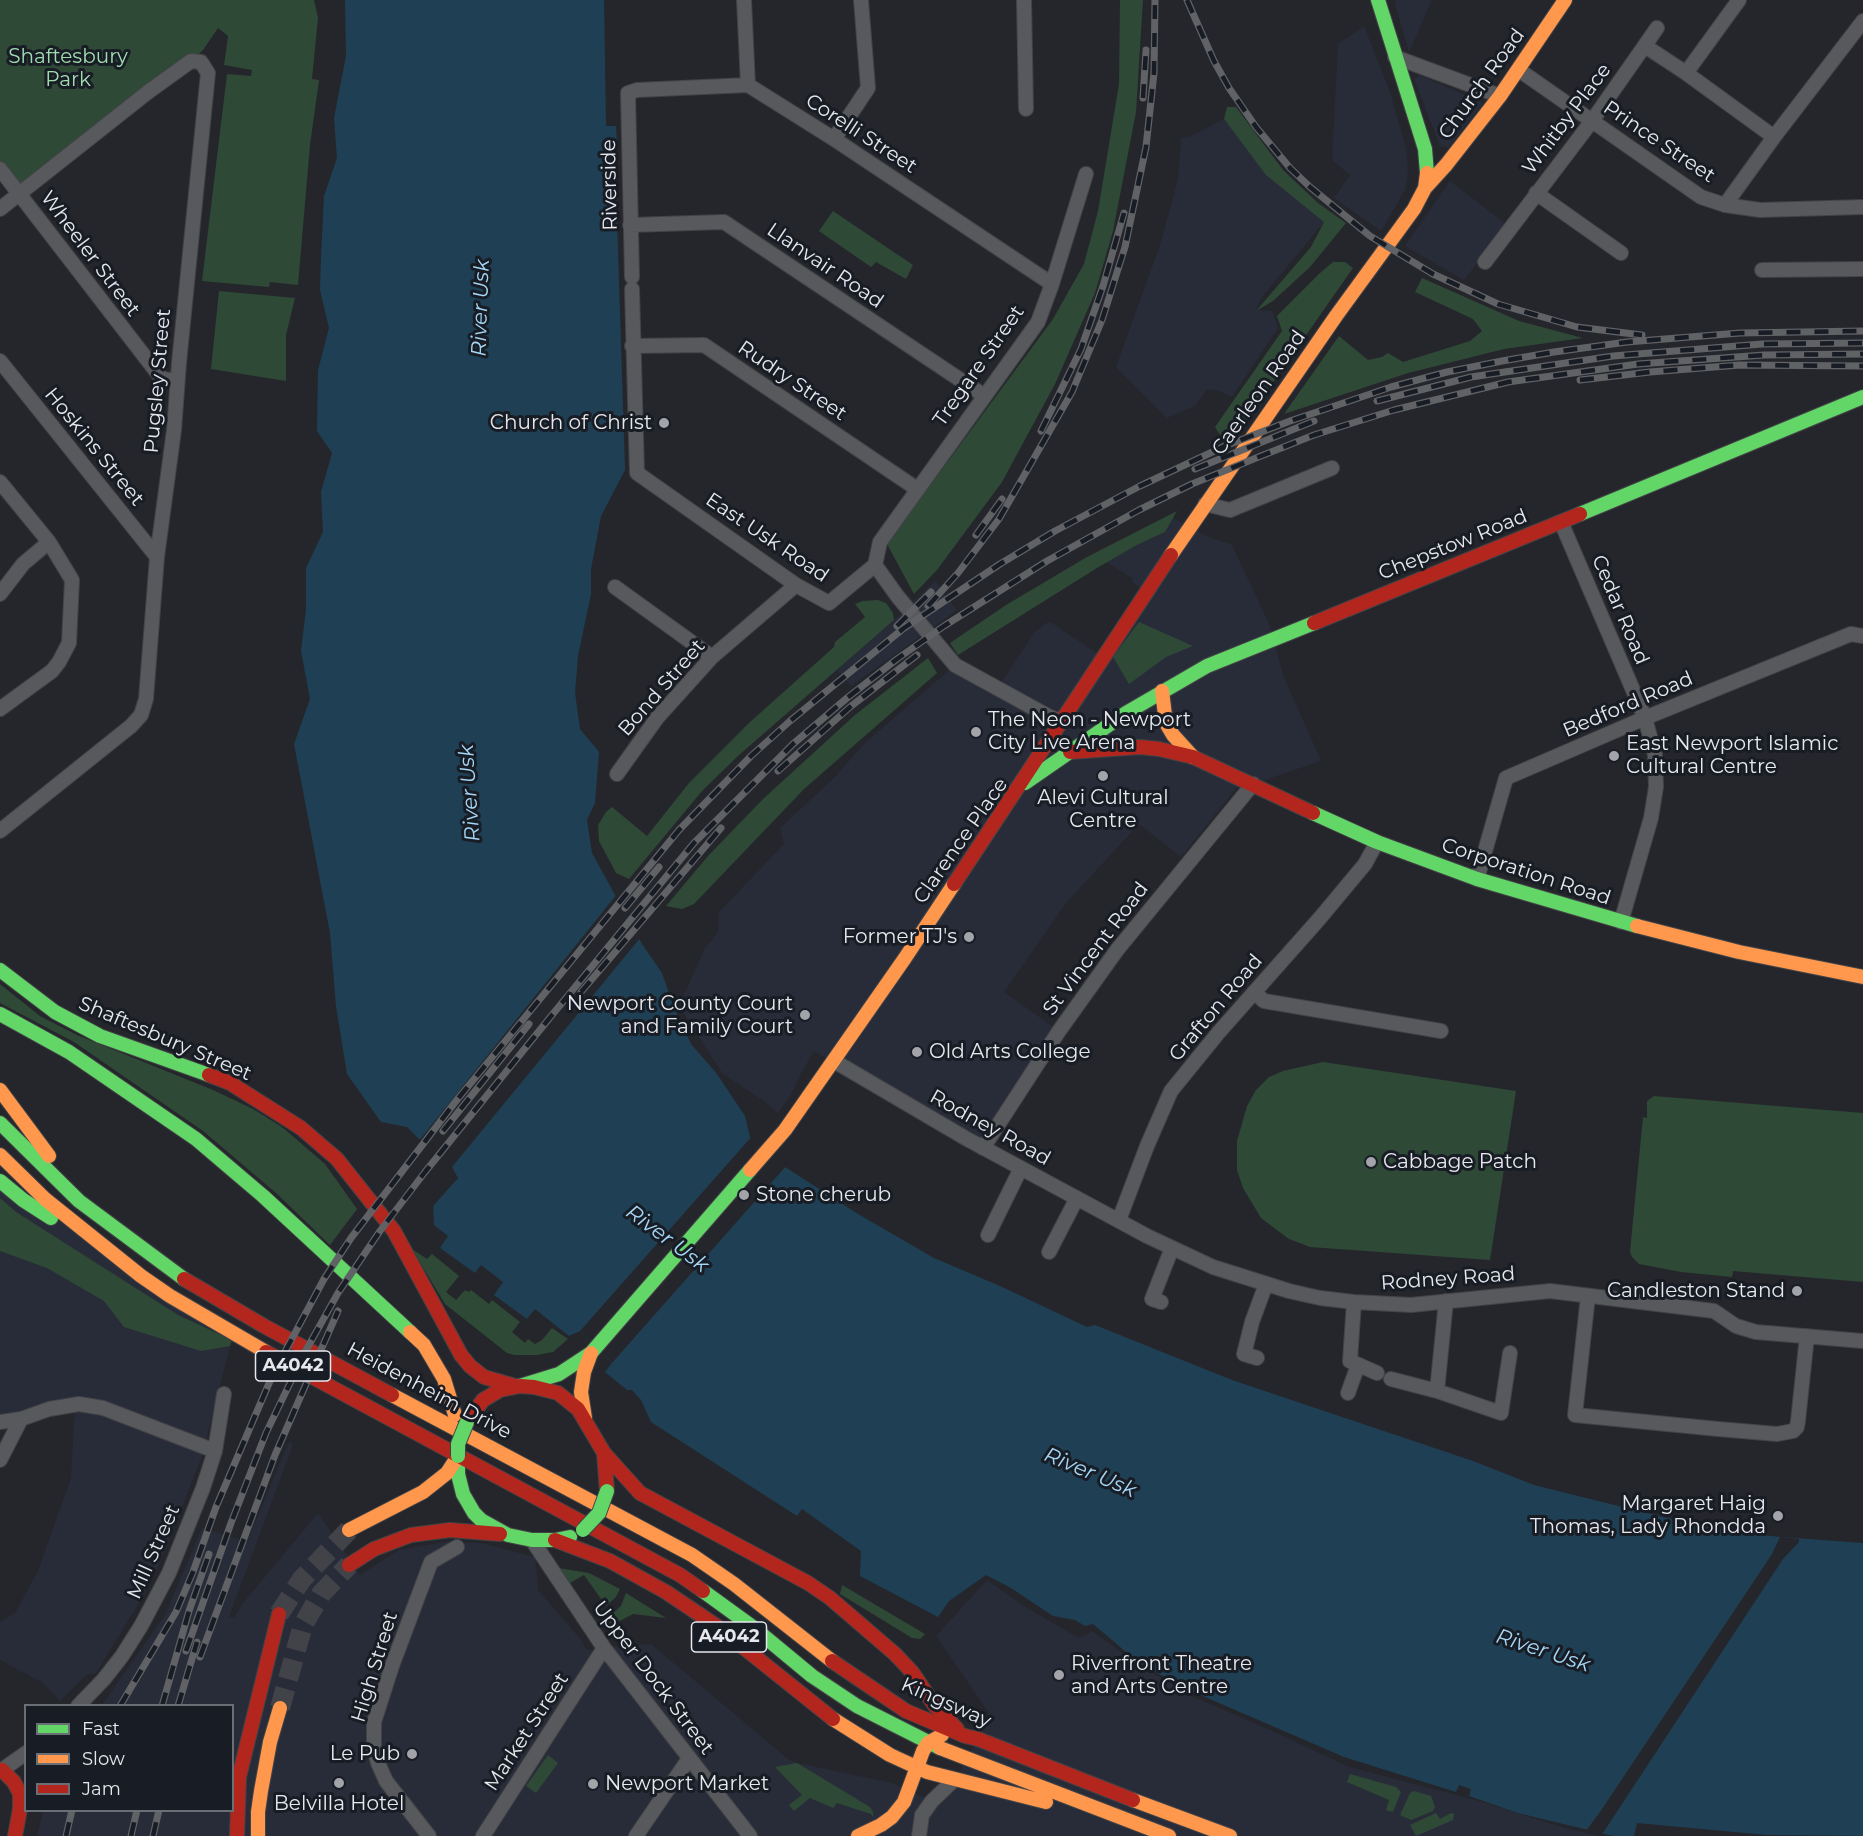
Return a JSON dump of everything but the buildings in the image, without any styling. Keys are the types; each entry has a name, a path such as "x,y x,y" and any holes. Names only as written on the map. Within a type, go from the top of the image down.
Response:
{"main road":[{"name":"Church Road","path":"1425,188 1500,96 1565,0"},
{"name":"Caerleon Road","path":"1020,786 1205,504 1414,209 1425,188 1428,169 1425,149 1380,2"},
{"name":"Chepstow Road","path":"1070,752 1162,691 1231,655 1320,621 1863,397"},
{"path":"1162,691 1166,723 1173,735 1193,757"},
{"path":"1062,722 1070,752 1140,747 1193,757"},
{"name":"Clarence Place","path":"593,1350 785,1130 1020,786 1070,752"},
{"name":"Corporation Road","path":"1193,757 1377,842 1477,879 1621,922 1739,952 1863,977"},
{"name":"Shaftesbury Street","path":"0,970 55,1012 100,1036 230,1083 301,1128 337,1159 394,1231 464,1360 484,1377 517,1386"},
{"path":"0,1014 69,1052 196,1139 262,1196 424,1346 444,1379 461,1418 457,1457 462,1494 474,1513 508,1535"},
{"name":"A4042","path":"0,1090 59,1169 115,1228"},
{"name":"Heidenheim Drive","path":"0,1123 59,1183 189,1283 264,1326 647,1530"},
{"name":"A4042","path":"0,1155 45,1199 141,1276"},
{"name":"A4042","path":"0,1181 23,1200 141,1276"},
{"name":"Kingsway","path":"141,1276 170,1296 255,1346 680,1575 716,1599 812,1676 880,1719 928,1743 1169,1836"},
{"path":"461,1418 500,1390 559,1374 593,1350"},
{"path":"586,1419 581,1392 584,1372 593,1350"},
{"path":"517,1386 534,1387 558,1393 578,1409 586,1419 604,1453 640,1493 808,1583 830,1598 895,1654 912,1672 935,1706 964,1736"},
{"path":"349,1565 374,1549 411,1535 450,1530 508,1535 531,1540 555,1540 570,1537 583,1530 599,1513 607,1491 604,1453"},
{"path":"349,1530 423,1492 442,1478 457,1457"},
{"name":"Kingsway","path":"647,1530 714,1569 807,1643 906,1711 964,1736 978,1738 1096,1786 1230,1836"},
{"name":"A4042","path":"555,1540 610,1561 666,1592 718,1627 822,1712 890,1755 916,1768 954,1780 1144,1827"},
{"path":"237,1836 239,1777 279,1614"},
{"path":"258,1836 261,1791 270,1742 280,1708"},
{"path":"858,1836 887,1821 906,1797 928,1743 945,1734 964,1736"},
{"path":"890,1755 905,1778 906,1797"},
{"path":"1,1771 14,1782 20,1794 15,1836"}],"street":[{"path":"744,0 748,85"},
{"path":"834,139 868,88 861,0"},
{"path":"1024,0 1026,109"},
{"path":"1686,73 1739,0"},
{"path":"1725,205 1863,21"},
{"name":"Whitby Place","path":"1485,262 1592,121 1657,28"},
{"path":"1645,46 1774,137"},
{"path":"1395,57 1500,96"},
{"name":"Pugsley Street","path":"0,831 131,726 141,715 146,699 157,557 174,430 208,73 201,62 191,61 19,193"},
{"name":"Prince Street","path":"1519,70 1701,197 1725,205 1760,210 1863,207"},
{"name":"Riverside","path":"637,473 632,346 628,93 637,90 748,85"},
{"name":"Corelli Street","path":"748,85 834,139 1052,284"},
{"name":"Wheeler Street","path":"0,169 159,375 163,379 177,381"},
{"name":"Tregare Street","path":"875,566 880,542 983,395 1038,322 1086,174"},
{"path":"0,209 19,193"},
{"path":"1536,194 1621,253"},
{"name":"Llanvair Road","path":"630,225 724,222 983,395"},
{"path":"1762,270 1863,269"},
{"name":"Rudry Street","path":"632,346 704,345 917,489"},
{"name":"Hoskins Street","path":"0,361 157,557"},
{"path":"1205,504 1230,510 1332,468"},
{"name":"East Usk Road","path":"637,473 796,585 829,603 875,566"},
{"path":"0,482 49,542 72,580 69,643 52,671 0,709"},
{"name":"Cedar Road","path":"1561,522 1645,718 1654,755 1656,787 1651,818 1621,922"},
{"path":"0,594 23,564 49,542"},
{"path":"875,566 955,665 1062,722"},
{"name":"Bond Street","path":"616,774 657,718 712,657 796,585"},
{"path":"615,587 712,657"},
{"name":"Bedford Road","path":"1477,879 1506,778 1645,718 1851,634 1863,636"},
{"name":"St Vincent Road","path":"983,1148 1059,1030 1117,950 1253,784"},
{"name":"Grafton Road","path":"1119,1220 1171,1091 1365,864 1377,842"},
{"path":"1254,992 1264,1001 1442,1031"},
{"name":"Rodney Road","path":"834,1061 983,1148 1172,1248 1221,1270 1266,1284 1320,1298 1411,1305 1536,1291 1714,1311 1736,1326 1756,1332 1863,1341"},
{"path":"988,1235 1021,1168"},
{"path":"1049,1252 1077,1198"},
{"path":"1161,1302 1152,1299 1172,1248"},
{"path":"1257,1358 1244,1354 1252,1322 1266,1284"},
{"path":"1588,1296 1575,1415 1777,1434 1793,1431 1797,1427 1807,1336"},
{"path":"1437,1391 1446,1301"},
{"path":"1354,1302 1350,1361 1377,1373"},
{"path":"1391,1378 1502,1413 1509,1353"},
{"path":"1348,1393 1358,1365"},
{"name":"Mill Street","path":"80,1704 104,1679 141,1626 169,1573 203,1488 215,1451 224,1394"},
{"path":"0,1422 79,1404 103,1408 215,1451"},
{"path":"0,1460 21,1419"},
{"name":"Upper Dock Street","path":"531,1540 602,1646 688,1760 750,1836"},
{"name":"High Street","path":"429,1836 386,1781 374,1747 375,1722 392,1666 431,1562 457,1546"},
{"name":"Market Street","path":"483,1836 602,1646"},
{"path":"1,1771 24,1755"},
{"path":"636,1836 688,1760"},
{"path":"919,1836 922,1815 932,1801 954,1780"},
{"path":"906,1797 922,1815"}],"shaded area":[{"path":"1396,0 1432,0 1409,52 1395,4"},
{"path":"1364,26 1390,92 1406,148 1408,170 1405,190 1381,231 1334,198 1350,175 1332,160 1338,44"},
{"path":"1420,75 1483,103 1448,148 1440,146 1414,79"},
{"path":"1224,119 1269,177 1325,221 1261,298 1256,310 1272,311 1278,328 1232,397 1220,391 1207,389 1195,406 1167,418 1116,367 1161,242 1178,179 1181,138 1190,137"},
{"path":"1450,181 1507,225 1464,280 1405,246"},
{"path":"1173,518 1206,536 1232,545 1270,626 1283,675 1321,761 1253,784 1243,780 1181,857 1139,824 1066,903 1004,992 1059,1031 983,1148 814,1051 791,1095 778,1113 722,1073 679,1006 705,948 718,932 719,912 784,844 780,828 834,778 864,744 955,665 998,688 1034,633 1046,623 1052,623 1104,658 1147,592 1132,582 1133,579 1107,562 1165,532"},
{"path":"935,581 957,610 851,686 837,670"},
{"path":"0,1181 170,1296 230,1346 202,1456 161,1560 139,1603 96,1673 86,1675 60,1701 42,1682 0,1660 0,1622 15,1613 38,1571 71,1478 74,1420 79,1404 0,1422"},
{"path":"289,1442 293,1444 229,1617 234,1618 243,1603 318,1513 360,1575 399,1550 444,1542 481,1543 535,1557 538,1590 581,1640 586,1649 595,1651 606,1647 651,1644 788,1759 797,1763 892,1783 941,1805 975,1744 989,1713 936,1636 987,1580 1022,1605 1079,1638 1092,1631 1129,1658 1187,1694 1349,1767 1479,1801 1565,1828 1599,1836 37,1836 43,1812 234,1812 234,1704 103,1704 165,1615 202,1528 247,1542"}],"green space":[{"name":"Shaftesbury Park","path":"0,0 314,0 318,18 312,79 319,80 310,145 298,285 270,282 269,287 202,281 227,74 251,76 252,70 224,65 228,36 218,28 203,50 191,61 19,193 0,169"},
{"path":"1120,0 1143,0 1136,112 1113,231 1095,293 1055,384 1002,482 937,570 914,594 887,544 1053,319 1084,264 1098,211 1119,84"},
{"path":"1227,107 1236,107 1283,170 1318,203 1346,223 1310,267 1273,301 1256,311 1311,247 1324,222 1266,175 1224,119"},
{"path":"833,211 913,265 906,279 876,262 871,267 819,231"},
{"path":"1333,262 1345,262 1353,268 1241,428 1224,441 1215,427 1282,331 1277,316"},
{"path":"1422,278 1519,321 1583,338 1504,349 1408,373 1284,414 1339,336 1368,360 1388,353 1403,362 1470,341 1482,331 1473,319 1415,292"},
{"path":"219,291 295,298 286,335 286,381 211,369"},
{"path":"1177,511 1165,532 1097,568 958,655 950,643 1006,605 1087,557"},
{"path":"878,600 886,603 893,613 894,620 739,755 702,791 629,879 616,873 599,841 598,825 606,812 612,807 647,836 689,783 750,722 865,617 855,604"},
{"path":"1139,622 1193,646 1166,657 1129,684 1113,657"},
{"path":"928,658 937,673 804,789 694,904 682,909 666,906 708,856 763,799 855,715"},
{"path":"0,984 40,1016 77,1035 213,1090 253,1109 282,1127 325,1164 357,1209 330,1245 276,1193 203,1131 74,1042 0,1003"},
{"name":"Cabbage Patch","path":"1323,1062 1516,1091 1490,1260 1310,1247 1289,1239 1261,1218 1243,1188 1237,1170 1237,1141 1247,1106 1256,1090 1269,1077 1283,1071"},
{"path":"1654,1096 1863,1113 1863,1282 1733,1271 1732,1277 1681,1272 1639,1264 1630,1252 1643,1117 1647,1118 1647,1101"},
{"path":"0,1198 16,1212 178,1315 232,1340 230,1346 201,1351 124,1327 104,1301 47,1268 0,1251"},
{"path":"412,1249 427,1259 432,1254 459,1276 446,1292 456,1300 465,1290 469,1292 471,1290 489,1304 492,1300 520,1322 512,1332 525,1343 528,1339 535,1344 542,1340 552,1328 568,1339 553,1352 537,1355 507,1353 445,1304"},
{"path":"558,1568 589,1573 620,1589 616,1597 606,1606 584,1575 570,1583"},
{"path":"842,1585 925,1634 920,1639 912,1638 840,1594"},
{"path":"626,1593 666,1618 633,1614 614,1624 598,1621 621,1606"},
{"path":"548,1755 558,1763 536,1793 526,1786"},
{"path":"797,1763 870,1807 873,1817 871,1814 837,1803 833,1808 810,1798 794,1811 789,1805 802,1795 775,1767"},
{"path":"1350,1774 1396,1787 1401,1792 1393,1812 1386,1810 1389,1800 1347,1782"},
{"path":"1414,1791 1431,1796 1435,1807 1433,1811 1411,1820 1400,1815 1410,1793"},
{"path":"1436,1813 1440,1819 1451,1813 1454,1814 1453,1820 1416,1836 1410,1825"}],"water":[{"name":"River Usk","path":"345,0 604,0 606,126 616,126 617,146 606,148 607,186 616,187 625,470 601,516 591,569 591,594 578,656 575,693 580,729 599,752 595,803 587,820 592,853 642,944 662,973 673,1005 691,1044 717,1074 745,1116 750,1137 785,1167 858,1214 934,1258 1087,1327 1095,1325 1232,1380 1473,1461 1534,1485 1679,1521 1731,1531 1863,1543 1863,1836 1767,1835 1637,1823 1634,1836 1613,1836 1518,1813 1469,1796 1471,1789 1459,1785 1456,1792 1344,1757 1189,1690 1139,1663 1093,1624 1085,1626 1075,1620 1053,1616 1011,1588 986,1575 949,1601 938,1617 860,1576 861,1551 802,1509 797,1516 651,1422 641,1400 632,1390 627,1390 605,1372 612,1363 580,1331 569,1336 535,1309 527,1319 494,1295 503,1282 481,1265 475,1273 440,1248 448,1236 434,1225 433,1205 458,1178 407,1127 381,1122 347,1074 336,1006 330,933 294,744 310,699 301,651 306,609 306,568 323,532 321,492 332,453 317,431 318,370 329,328 320,290 324,196 337,158 334,118 346,56"}],"pier":[{"path":"617,894 641,937 452,1167 458,1178 434,1205 431,1214 431,1204 454,1178 418,1142"},
{"path":"753,1135 787,1165 612,1363 580,1331"},
{"path":"1780,1537 1799,1539 1799,1542 1783,1559 1601,1836 1585,1832 1772,1554"}],"tunnel":[{"path":"279,1614 302,1579 349,1530"},
{"path":"280,1708 303,1625 321,1594 349,1565"}],"railway":[{"path":"928,606 958,573 999,519 1072,392 1102,320 1125,247 1146,147 1154,73 1155,0"},
{"path":"1187,0 1214,61 1229,88 1256,127 1290,168 1370,236 1433,274 1498,304 1577,327 1642,335"},
{"path":"1143,98 1146,50"},
{"path":"1041,431 1081,349 1103,286 1124,213"},
{"path":"121,1704 176,1612 216,1507 273,1374 324,1279 351,1238 456,1101 679,830 751,756 790,721 904,628 1000,564 1055,531 1140,486 1225,446 1391,387 1447,372 1502,361 1627,342 1740,333 1863,331"},
{"path":"1377,401 1471,377 1613,356 1762,344 1863,343"},
{"path":"186,1651 231,1523 266,1433 305,1352 338,1293 380,1231 552,1015 694,843 793,744 897,659 944,626 1047,561 1139,510 1192,484 1314,435 1394,410 1508,382 1638,364 1764,355 1863,354"},
{"path":"1580,380 1740,365 1863,366"},
{"path":"1195,469 1314,421"},
{"path":"976,535 1002,499"},
{"path":"897,626 931,592"},
{"path":"778,771 850,707 917,655"},
{"path":"581,992 721,828"},
{"path":"625,908 659,867"},
{"path":"443,1131 529,1024"},
{"path":"200,1657 275,1455 338,1311"},
{"path":"163,1704 189,1611 209,1554"},
{"path":"179,1704 197,1642"},
{"path":"66,1836 72,1812"},
{"path":"131,1836 137,1812"},
{"path":"153,1836 159,1812"}],"traffic: fast":[{"path":"1378,0 1425,149 1427,173"},
{"path":"1580,514 1863,397"},
{"path":"1025,783 1126,713 1207,666 1314,623"},
{"path":"1313,813 1377,842 1477,879 1637,926"},
{"path":"0,970 55,1012 100,1036 209,1075"},
{"path":"0,1014 69,1052 196,1139 263,1196 410,1332"},
{"path":"0,1123 79,1201 184,1279"},
{"path":"520,1386 559,1374 591,1353 750,1170"},
{"path":"0,1181 23,1200 51,1218"},
{"path":"458,1456 458,1444 467,1422"},
{"path":"458,1456 458,1474 463,1494 481,1520 508,1535 532,1540 555,1540 570,1537"},
{"path":"583,1530 599,1513 607,1491"},
{"path":"703,1591 754,1628 812,1676 857,1706 940,1748"}],"traffic: slow":[{"path":"1425,188 1500,96 1565,0"},
{"path":"1171,555 1336,316 1414,209 1425,188 1427,173"},
{"path":"1162,691 1166,723 1173,735 1193,757"},
{"path":"750,1170 785,1130 954,884"},
{"path":"1637,926 1739,952 1863,977"},
{"path":"0,1090 49,1156"},
{"path":"0,1155 45,1199 141,1276 170,1296 266,1352"},
{"path":"410,1332 424,1345 444,1379 455,1415"},
{"path":"585,1418 581,1392 584,1372 591,1353"},
{"path":"392,1395 692,1555 734,1584 832,1661"},
{"path":"349,1530 423,1492 447,1473 458,1456"},
{"path":"258,1836 261,1791 270,1742 280,1708"},
{"path":"833,1719 890,1755 927,1772 1046,1802"},
{"path":"858,1836 892,1817 904,1802 923,1751 928,1743 942,1735"},
{"path":"940,1748 1169,1836"},
{"path":"1133,1800 1230,1836"}],"traffic: jam":[{"path":"1314,623 1580,514"},
{"path":"954,884 1171,555"},
{"path":"1070,752 1140,747 1193,757 1313,813"},
{"path":"209,1075 230,1083 301,1128 337,1159 394,1231 461,1355 484,1377 515,1386"},
{"path":"184,1279 264,1326 392,1395"},
{"path":"266,1352 680,1575 703,1591"},
{"path":"467,1422 483,1400 500,1390 520,1386 558,1393 578,1409 604,1453 607,1491"},
{"path":"604,1453 640,1493 808,1583 830,1598 895,1654 912,1672 935,1706 957,1729"},
{"path":"349,1565 374,1549 411,1535 450,1530 500,1534"},
{"path":"555,1540 610,1561 666,1592 718,1627 833,1719"},
{"path":"237,1836 239,1777 279,1614"},
{"path":"832,1661 906,1711 1133,1800"},
{"path":"0,1771 2,1770 14,1782 20,1794 15,1836"}],"place":[{"name":"Church of Christ","path":"664,423"},
{"name":"The Neon - Newport City Live Arena","path":"976,732"},
{"name":"East Newport Islamic Cultural Centre","path":"1614,756"},
{"name":"Alevi Cultural Centre","path":"1103,776"},
{"name":"Former TJ's","path":"969,937"},
{"name":"Newport County Court and Family Court","path":"805,1015"},
{"name":"Old Arts College","path":"917,1052"},
{"name":"Cabbage Patch","path":"1371,1162"},
{"name":"Stone cherub","path":"744,1195"},
{"name":"Candleston Stand","path":"1797,1291"},
{"name":"Margaret Haig Thomas, Lady Rhondda","path":"1778,1516"},
{"name":"Riverfront Theatre and Arts Centre","path":"1059,1675"},
{"name":"Le Pub","path":"412,1754"},
{"name":"Belvilla Hotel","path":"339,1783"},
{"name":"Newport Market","path":"593,1784"}]}
